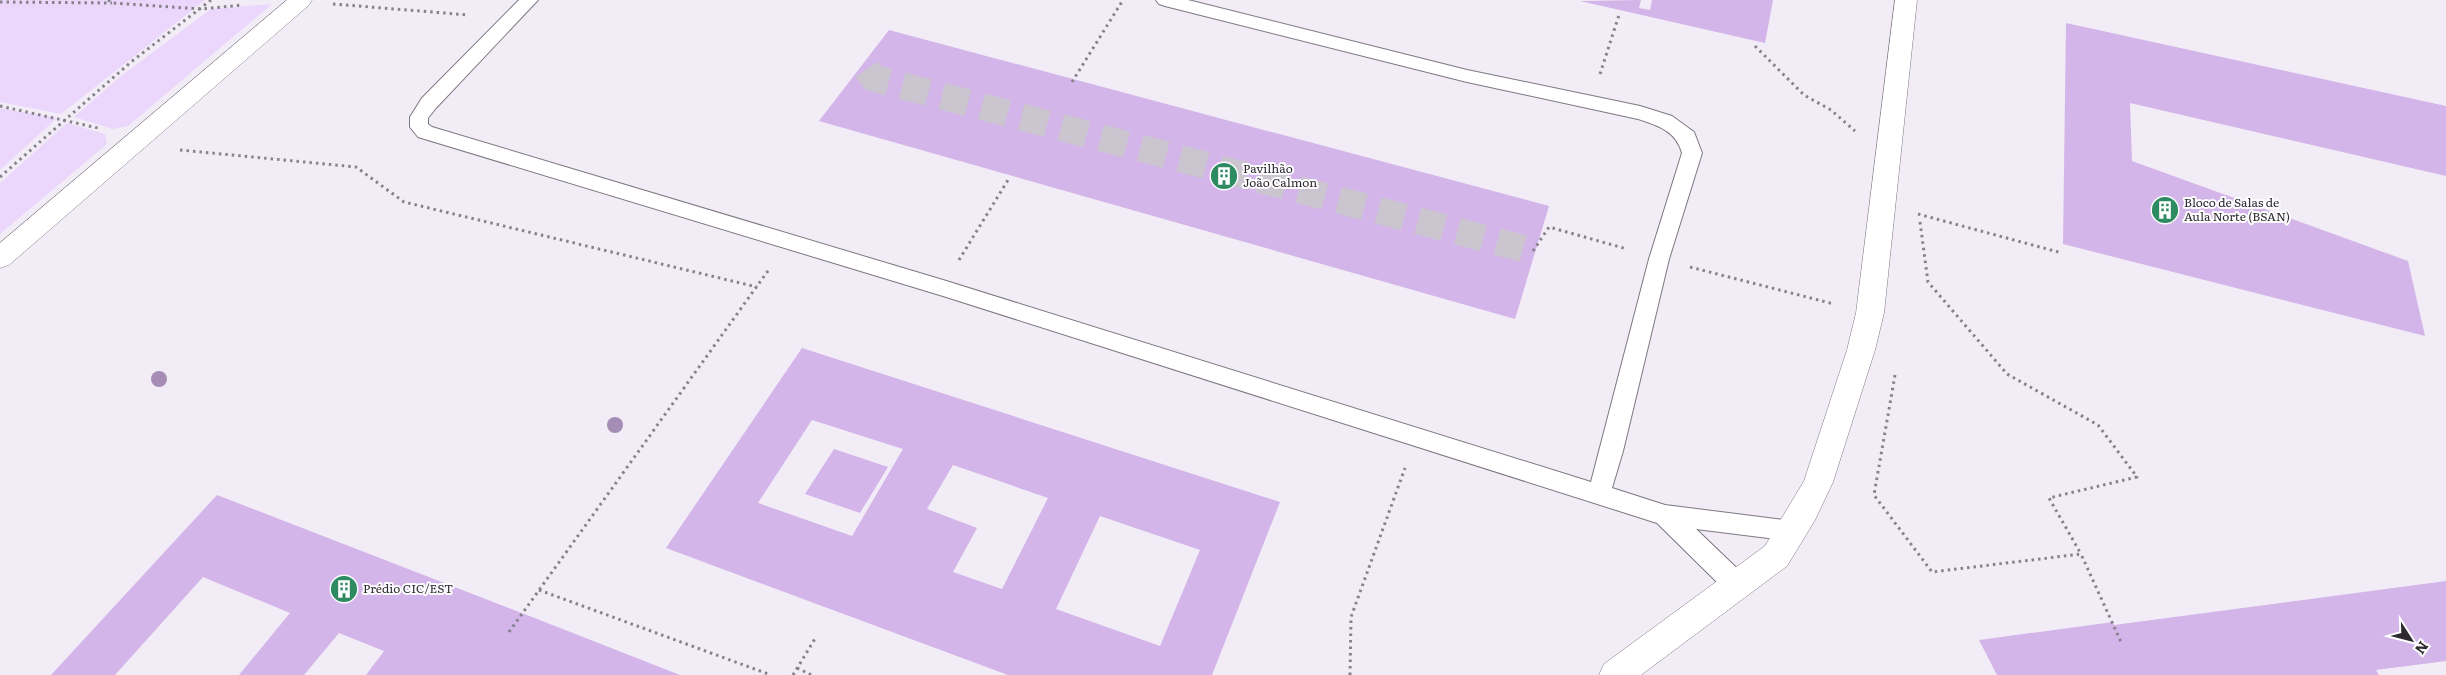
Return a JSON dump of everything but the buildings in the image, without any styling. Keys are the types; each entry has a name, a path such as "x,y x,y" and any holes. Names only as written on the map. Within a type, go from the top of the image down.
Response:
{"street":[{"path":"1615,675 1776,556 1804,511 1818,482 1861,350 1870,313 1906,0"},
{"path":"0,258 301,1"}],"lane":[{"path":"529,0 429,103 419,118 419,126 425,132 943,288 1665,515 1792,532"},
{"path":"1165,0 1467,76 1591,101 1665,121 1687,137 1692,153 1659,259 1612,451 1598,494"},
{"path":"1665,515 1737,585"}],"path":[{"path":"108,0 113,3"},
{"path":"0,177 130,62 211,0"},
{"path":"1072,82 1123,0"},
{"path":"301,1 512,18"},
{"path":"0,2 113,3 200,9"},
{"path":"1755,46 1804,95 1831,110 1857,132"},
{"path":"0,106 100,128"},
{"path":"173,150 356,167 404,202 757,287"},
{"path":"943,288 1008,180"},
{"path":"1915,222 1918,214"},
{"path":"1918,214 2062,252"},
{"path":"1918,214 1928,282 2007,374 2098,425 2137,477 2049,498 2081,554 2121,642"},
{"path":"1533,251 1549,228 1659,259 1870,313"},
{"path":"509,632 790,242"},
{"path":"1896,368 1874,495 1932,572 2081,554"},
{"path":"1350,675 1351,617 1416,437"},
{"path":"539,590 771,675"},
{"path":"793,675 816,637"},
{"path":"797,668 812,675"}],"shaded area":[{"path":"0,0 205,0 61,114 0,102"},
{"path":"272,4 128,126 113,129 74,117 121,76 211,9"},
{"path":"0,108 57,118 0,170"},
{"path":"67,123 105,134 107,144 0,234 0,183"}],"tunnel":[{"path":"867,69 873,78 1533,251"}],"place":[{"name":"Pavilhão João Calmon","path":"1224,176"},
{"name":"Bloco de Salas de Aula Norte (BSAN)","path":"2165,210"},
{"name":"Prédio CIC/EST","path":"344,589"}]}
